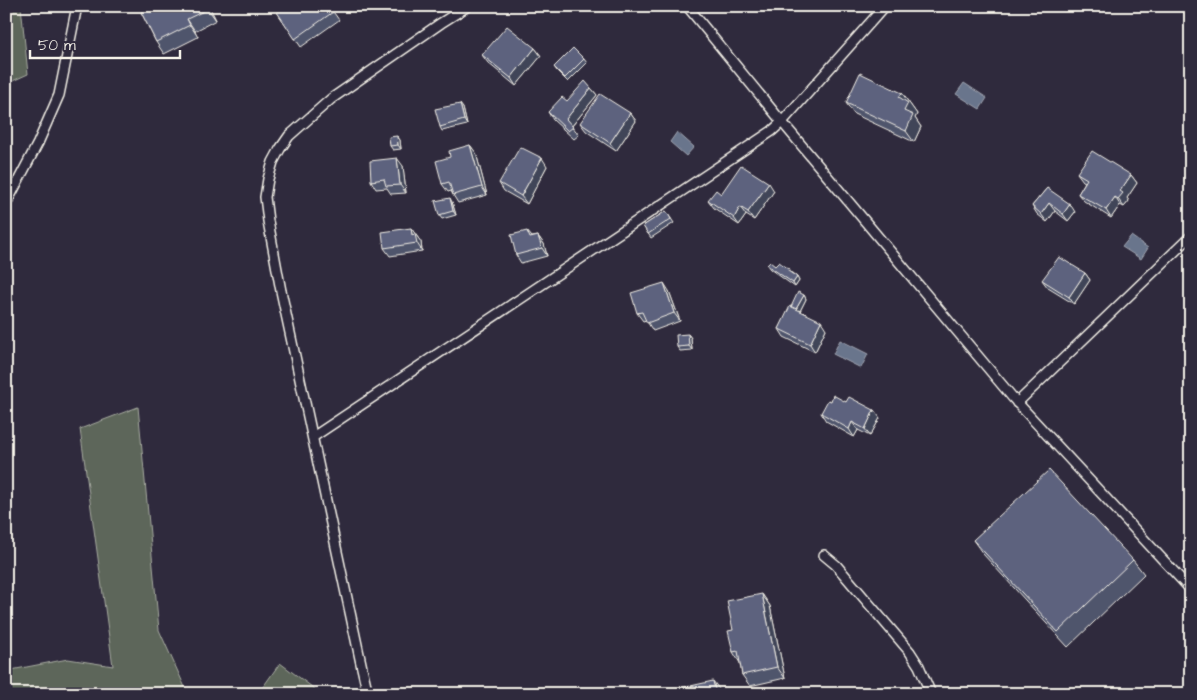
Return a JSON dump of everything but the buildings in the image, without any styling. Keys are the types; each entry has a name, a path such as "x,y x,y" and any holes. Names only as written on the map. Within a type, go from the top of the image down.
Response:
{"lane":[{"path":"6,204 38,143 58,95 77,6"},
{"path":"368,694 281,291 268,221 266,197 268,179 273,162 289,136 331,99 468,6"},
{"path":"687,6 1017,403 1191,590"},
{"path":"313,437 755,142 782,122 885,6"},
{"path":"1017,403 1191,236"},
{"path":"824,555 836,565 910,652 919,666 930,694"}],"green space":[{"path":"6,6 21,6 28,74 6,84"},
{"path":"138,407 159,630 188,694 6,694 6,671 68,659 113,666 80,429"},
{"path":"280,663 316,690 316,694 258,694"}],"water":[{"path":"964,83 987,98 980,109 956,94"},
{"path":"677,132 694,147 686,156 670,142"},
{"path":"1131,236 1148,248 1141,259 1122,247"},
{"path":"840,340 868,354 861,368 833,354"}]}
